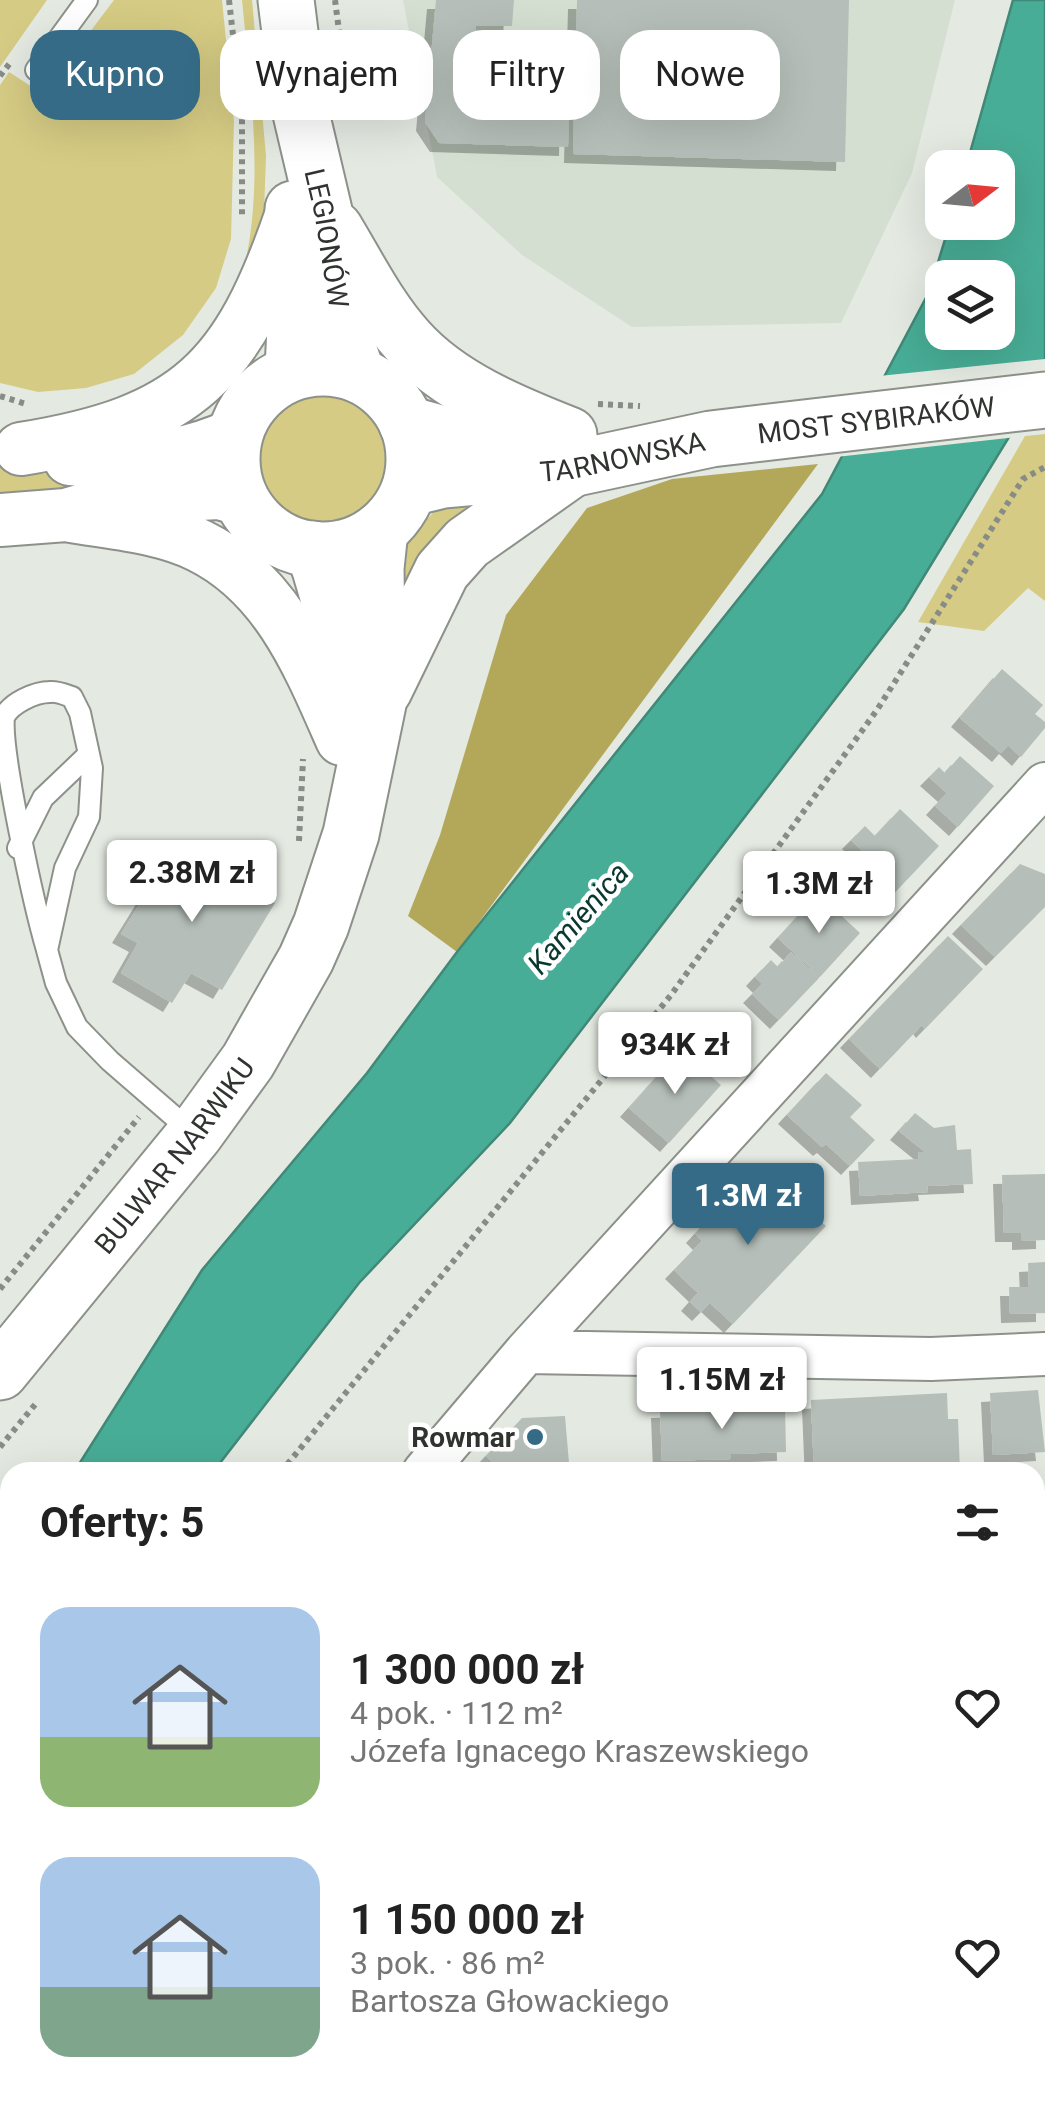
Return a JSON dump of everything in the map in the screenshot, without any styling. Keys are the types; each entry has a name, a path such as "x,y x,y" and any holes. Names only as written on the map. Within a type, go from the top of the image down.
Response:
{"main road":[{"name":"LEGIONÓW","path":"286,0 299,106 286,214 296,306 292,370"},
{"name":"LEGIONÓW","path":"286,214 336,302 357,374"},
{"path":"286,214 426,360 520,416 576,436 442,571 341,728"},
{"path":"333,368 357,374 396,403 407,424 414,456 395,509 357,544 312,549 275,537 252,518 234,478 234,435 245,410 262,390 292,370 333,368"},
{"name":"MOST SYBIRAKÓW","path":"710,439 1045,400"},
{"name":"TARNOWSKA","path":"407,424 443,434 710,439"},
{"name":"TARNOWSKA","path":"395,509 444,480 576,436"},
{"name":"BULWAR NARWIKU","path":"341,728 376,568 395,509"},
{"name":"BULWAR NARWIKU","path":"0,1372 175,1117 273,1020 321,924 351,834 336,628 312,549"}],"street":[{"path":"10,447 76,440 124,426 160,410 191,388 239,335 266,286 286,214"},
{"path":"10,447 112,462 194,451 234,435"},
{"path":"0,520 66,514 114,501 158,496 218,493 241,500"},
{"path":"66,514 160,532 199,545 240,571 272,604 293,636 341,728"},
{"path":"432,1462 526,1352 1045,784"},
{"path":"526,1352 931,1360 1045,1354"}],"lane":[{"path":"65,30 87,0"},
{"path":"47,950 65,868 90,817 92,768 80,714 72,697 51,692 16,704 4,718 4,756 18,848 56,982 76,1028 175,1117"},
{"path":"18,848 43,798 88,755"}],"path":[{"path":"229,0 242,114 286,214"},
{"path":"335,0 351,125"},
{"path":"576,436 656,407"},
{"path":"289,1462 671,995 877,710 1023,479 1045,467"},
{"path":"298,855 303,795 341,728"},
{"path":"0,1289 175,1117"}],"shaded area":[{"path":"0,0 47,0 0,67"},
{"path":"114,0 222,0 225,30 220,30 220,120 234,121 231,239 216,288 183,335 134,374 86,388 38,392 0,383 0,85 9,72 30,86 30,120 200,120 200,30 91,30"},
{"path":"242,0 252,0 255,30 245,30"},
{"path":"403,0 955,0 912,173 841,323 632,327 522,255 437,177 426,120 433,120 433,30 409,30"},
{"path":"253,120 263,120 264,212 240,284 253,214"},
{"path":"322,380 352,386 378,403 395,429 401,459 395,489 378,515 352,532 322,538 292,532 266,515 249,489 243,459 249,429 266,403 292,386"},
{"path":"1045,434 1045,601 1028,588 984,631 918,622 1025,436"},
{"path":"818,464 457,952 408,916 440,835 506,615 587,508 672,479"},
{"path":"0,466 18,471 140,484 0,497"},
{"path":"465,491 466,527 425,576 387,597 394,555 441,504"}],"water":[{"name":"Kamienica","path":"1013,0 1045,0 1045,378 904,609 510,1123 359,1283 221,1462 80,1462 202,1270 367,1073 457,952 822,494 925,300 925,350 1015,350 1015,260 939,260 945,240 1015,240 1015,150 971,150"}],"pier":[{"path":"1045,359 1045,388 1017,437 836,457 879,376"}],"building":[{"path":"436,0 514,0 512,26 453,30 453,120 569,120 568,147 439,143 425,122 433,120"},
{"path":"577,0 849,0 845,162 573,154 574,120 600,120 600,30 576,30"},
{"path":"1002,669 1043,705 1035,714 1045,722 1045,728 1021,757 1008,745 1001,753 960,718"},
{"path":"960,756 994,786 958,827 935,806 947,793 929,777 939,767 945,773"},
{"path":"900,809 939,846 885,903 846,866 862,850 851,840 865,826 875,836"},
{"path":"178,842 275,903 222,990 191,973 172,1003 121,973 138,943 121,934"},
{"path":"1020,864 1045,874 1045,907 995,957 961,925"},
{"path":"818,894 860,933 820,977 778,938"},
{"path":"948,936 983,969 880,1069 849,1039"},
{"path":"791,952 819,978 779,1020 752,994 762,984 755,977 771,960 778,967"},
{"path":"681,1050 721,1085 669,1143 629,1108"},
{"path":"826,1073 862,1105 850,1117 875,1140 850,1166 787,1115"},
{"path":"915,1113 934,1128 955,1125 957,1150 971,1149 973,1184 927,1186 928,1192 860,1196 858,1162 919,1159 918,1152 925,1152 899,1131"},
{"path":"768,1172 826,1226 733,1324 710,1303 701,1312 690,1302 698,1293 674,1270 702,1241 695,1234 732,1194 740,1202"},
{"path":"1045,1174 1045,1240 1021,1241 1021,1233 1004,1233 1002,1175"},
{"path":"1045,1262 1045,1313 1010,1314 1009,1287 1029,1287 1028,1263"},
{"path":"1038,1390 1045,1452 993,1455 990,1393"},
{"path":"947,1393 948,1419 958,1419 960,1462 814,1462 811,1400"},
{"path":"785,1405 786,1452 731,1454 731,1459 662,1461 660,1409"},
{"name":"Rowmar","path":"565,1416 569,1462 493,1462 486,1456 522,1418"}],"place":[{"name":"Rowmar","path":"535,1437"}]}
